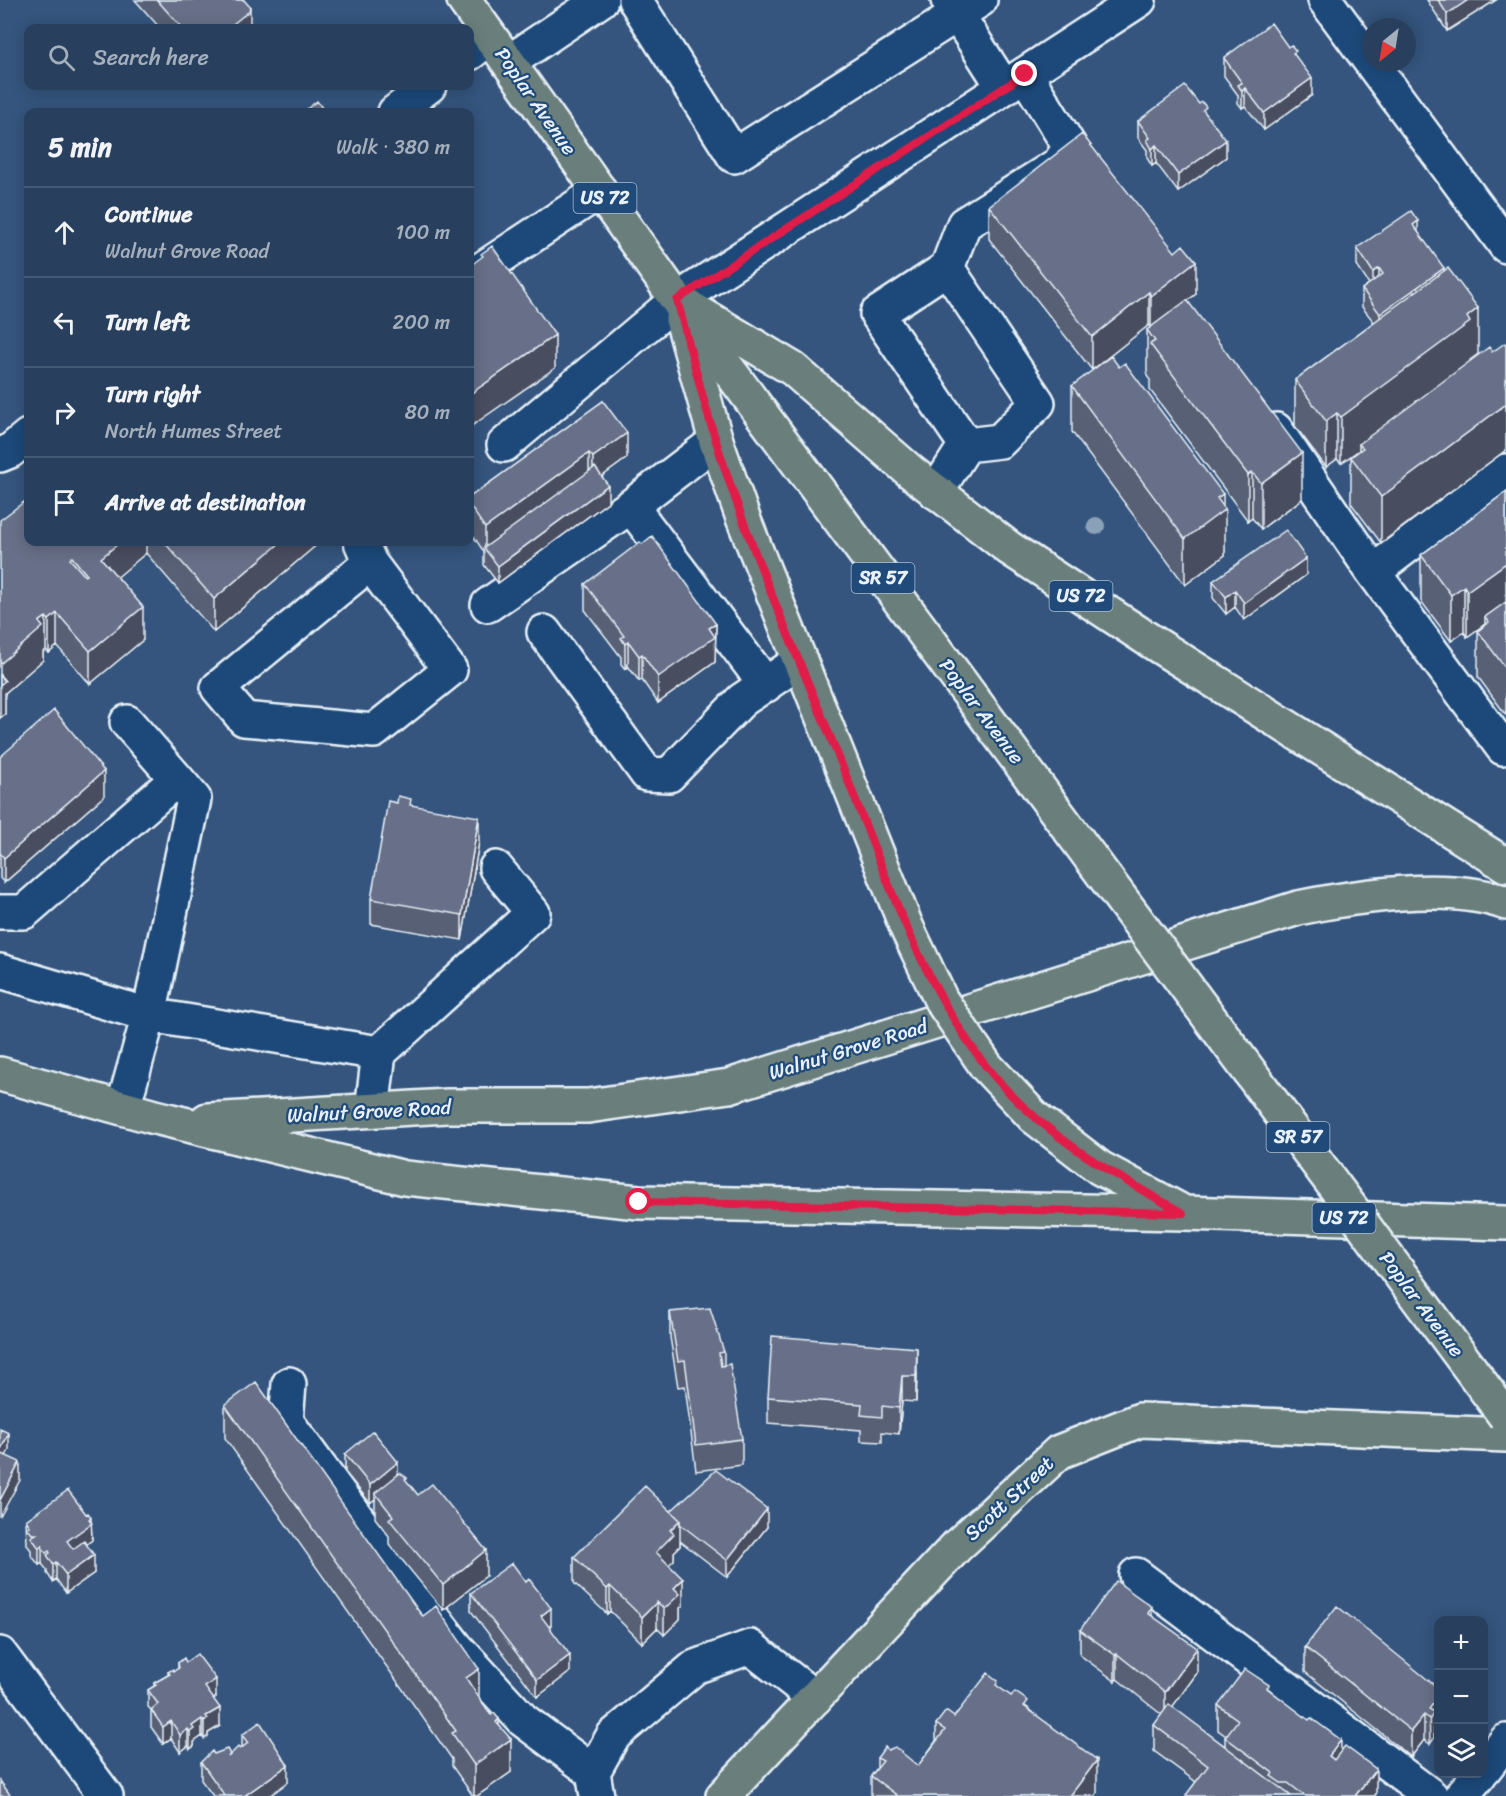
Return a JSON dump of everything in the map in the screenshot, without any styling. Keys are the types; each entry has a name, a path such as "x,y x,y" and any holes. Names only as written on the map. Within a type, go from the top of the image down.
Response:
{"main road":[{"name":"Poplar Avenue","path":"464,0 489,51 600,191 677,300 1506,1417"},
{"name":"US 72","path":"677,300 716,441 743,518 906,926 948,1009 986,1066 1034,1117 1100,1168 1183,1213 1506,1223"},
{"name":"US 72","path":"677,300 793,369 936,492 1009,548 1506,865"},
{"name":"Walnut Grove Road","path":"174,1121 447,1106 588,1106 729,1086 1298,908 1360,896 1438,893 1506,903"},
{"name":"Walnut Grove Road","path":"0,1074 123,1108 405,1178 639,1202 1183,1213"},
{"name":"Scott Street","path":"723,1796 957,1546 1059,1452 1140,1420 1506,1435"}],"street":[{"path":"489,51 601,0"},
{"path":"635,0 734,156 962,5 1014,81 1070,147 1059,164 964,224 947,268 877,314 966,445"},
{"path":"504,445 677,300 1139,0"},
{"path":"1325,0 1506,246"},
{"path":"400,108 424,90"},
{"path":"474,274 600,191"},
{"path":"947,268 1038,403 1000,441 966,445"},
{"path":"1263,409 1373,572 1503,748 1506,746"},
{"path":"0,455 10,452 24,440"},
{"path":"488,605 631,506 716,441"},
{"path":"936,492 966,445"},
{"path":"1373,572 1506,471"},
{"path":"631,506 766,685"},
{"path":"365,552 450,670 374,731 244,719 218,688 365,552"},
{"path":"544,633 647,774 669,775 742,700 800,661"},
{"path":"123,1108 149,1015 194,799 127,722"},
{"path":"0,912 24,912 177,779"},
{"path":"372,1110 379,1053 533,913 496,868"},
{"path":"0,971 149,1015 379,1053"},
{"path":"289,1384 286,1421 367,1532 456,1647 523,1720 595,1784 613,1736 695,1667 750,1647 814,1698"},
{"path":"1136,1575 1431,1796"},
{"path":"0,1654 106,1796"},
{"path":"1488,1764 1506,1741"},
{"path":"1461,1796 1476,1778"}],"building":[{"path":"157,0 244,0 250,7 249,11 233,24 178,24"},
{"path":"1438,0 1468,0 1447,14"},
{"path":"1271,23 1288,47 1291,45 1296,51 1293,53 1312,78 1264,113 1245,88 1242,91 1238,85 1242,83 1224,58"},
{"path":"1185,86 1199,104 1202,102 1206,107 1203,110 1226,140 1178,175 1156,145 1152,149 1147,140 1150,138 1138,121"},
{"path":"317,101 322,108 308,108"},
{"path":"1082,134 1175,252 1183,245 1196,261 1151,296 1149,292 1092,337 989,206"},
{"path":"1411,211 1418,221 1413,225 1444,268 1380,314 1362,289 1383,274 1379,268 1373,272 1357,248"},
{"path":"492,246 555,335 474,391 474,263 483,256 481,254"},
{"path":"1448,268 1478,308 1467,317 1470,322 1341,417 1337,413 1326,421 1295,380"},
{"path":"1187,300 1302,453 1261,483 1252,472 1248,475 1150,344 1155,341 1147,330"},
{"path":"1505,343 1506,404 1381,497 1351,457 1363,448 1359,444 1489,347 1492,352"},
{"path":"1111,356 1119,367 1125,363 1223,494 1217,498 1225,509 1185,539 1072,386"},
{"path":"603,401 627,433 593,457 589,453 485,528 474,512 474,494"},
{"path":"595,467 608,485 498,566 484,548"},
{"path":"1506,492 1506,563 1467,591 1464,586 1451,595 1421,555"},
{"path":"24,502 24,546 115,546 101,558 143,607 90,651 57,613 49,620 46,617 39,622 43,627 0,664 0,520","holes":["72,557 87,575 85,576 70,559"]},
{"path":"1286,530 1306,558 1244,603 1235,590 1226,597 1213,581"},
{"path":"652,536 716,624 709,628 715,637 658,677 642,654 639,656 628,641 625,644 621,638 624,636 585,584 640,542 642,544"},
{"path":"168,546 276,546 214,599"},
{"path":"1506,602 1506,669 1478,631 1489,622 1485,617"},
{"path":"0,675 5,681 0,685"},
{"path":"54,710 104,771 4,858 0,853 0,757"},
{"path":"398,796 411,799 410,805 479,817 462,915 371,899 388,801 397,803"},
{"path":"710,1308 724,1352 719,1353 721,1366 730,1364 742,1439 696,1445 685,1360 678,1361 670,1312"},
{"path":"772,1336 917,1348 916,1376 902,1376 899,1408 882,1406 882,1417 861,1415 862,1404 768,1397"},
{"path":"256,1382 420,1613 423,1616 436,1606 479,1669 466,1678 491,1715 494,1713 499,1719 496,1722 511,1739 474,1765 452,1733 456,1731 225,1405"},
{"path":"0,1429 9,1433 0,1451"},
{"path":"373,1431 398,1462 370,1485 345,1454"},
{"path":"0,1453 20,1462 0,1500"},
{"path":"716,1470 767,1509 727,1560 680,1524 680,1520 671,1511"},
{"path":"400,1473 407,1478 405,1479 418,1495 432,1484 486,1550 443,1585 389,1519 393,1516 375,1493"},
{"path":"645,1486 680,1520 670,1530 674,1534 656,1552 683,1579 674,1588 680,1594 664,1609 657,1602 642,1617 610,1586 607,1589 574,1557"},
{"path":"68,1490 86,1514 88,1513 91,1517 89,1519 92,1523 67,1541 73,1549 84,1541 94,1555 66,1575 56,1562 53,1564 47,1555 49,1551 46,1553 43,1545 39,1548 31,1537 36,1534 32,1534 27,1528 30,1526 26,1520"},
{"path":"512,1563 526,1582 529,1579 551,1608 541,1616 570,1655 537,1680 471,1593"},
{"path":"1116,1581 1152,1607 1148,1613 1197,1648 1165,1692 1117,1654 1115,1655 1080,1630"},
{"path":"1337,1606 1434,1685 1434,1702 1429,1709 1434,1712 1430,1719 1424,1715 1411,1731 1305,1647"},
{"path":"197,1654 216,1679 205,1687 220,1708 206,1716 208,1719 204,1721 202,1719 192,1726 194,1729 190,1732 188,1729 180,1735 171,1721 163,1727 151,1710 158,1704 148,1690 156,1685 154,1683 170,1674 168,1672 179,1668 178,1663 184,1658 186,1662"},
{"path":"1245,1669 1269,1685 1267,1688 1309,1720 1311,1718 1341,1740 1329,1756 1334,1760 1345,1746 1376,1769 1355,1796 1305,1796 1288,1783 1281,1783 1271,1776 1273,1773 1225,1737 1238,1720 1218,1705"},
{"path":"988,1673 998,1681 996,1685 1011,1696 1015,1692 1028,1701 1024,1706 1097,1760 1070,1796 898,1796 871,1776 883,1761 877,1758 885,1747 888,1750 895,1747 918,1766 945,1730 936,1724 946,1711 954,1717"},
{"path":"1169,1704 1291,1796 1186,1795 1208,1766 1154,1725"},
{"path":"260,1722 288,1765 244,1796 225,1796 201,1762 212,1751 214,1754 227,1749 230,1754 228,1757 238,1747 240,1749 248,1743 242,1735"},
{"path":"0,1781 11,1796 0,1796"}],"route":[{"path":"639,1202 1183,1213 1100,1168 1034,1117 986,1066 941,1000 906,926 743,518 716,441 677,300 1025,74"}]}
